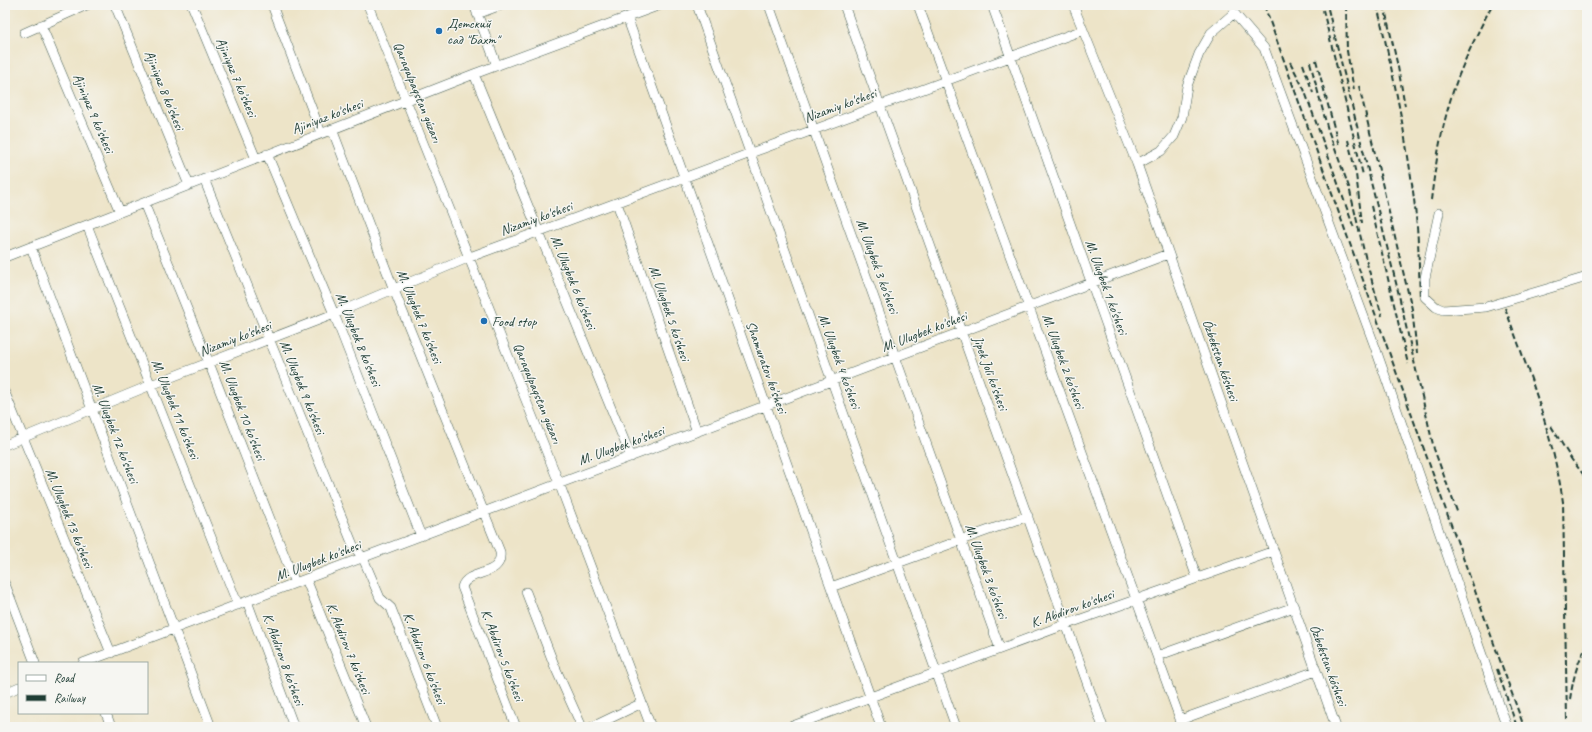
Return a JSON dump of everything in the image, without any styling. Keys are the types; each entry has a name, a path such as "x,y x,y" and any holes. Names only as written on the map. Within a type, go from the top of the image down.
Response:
{"street":[{"path":"24,33 87,5"},
{"name":"Ajiniyaz 8 ko'shesi","path":"116,5 189,185"},
{"name":"Ajiniyaz 7 ko'shesi","path":"192,5 256,159"},
{"path":"272,5 321,133"},
{"name":"Qaraqalpaqstan gúzarı","path":"368,5 470,257 559,483 651,727"},
{"path":"474,5 497,66"},
{"path":"477,14 501,5"},
{"name":"Ajiniyaz ko'shesi","path":"5,257 406,100 660,5"},
{"name":"M. Ulugbek 4 ko'shesi","path":"698,5 956,727"},
{"name":"M. Ulugbek 3 ko'shesi","path":"769,5 1000,650"},
{"name":"Jipek Joli ko'shesi","path":"844,5 1104,727"},
{"name":"M. Ulugbek 2 ko'shesi","path":"918,5 1182,723"},
{"name":"M. Ulugbek 1 ko'shesi","path":"992,5 1197,578"},
{"name":"Ózbekstan kóshesi","path":"1073,5 1137,164 1336,727"},
{"path":"1137,164 1161,151 1174,136 1182,117 1187,86 1200,54 1211,33 1234,13 1264,48 1374,344 1507,727"},
{"name":"Shamuratov ko'shesi","path":"627,17 881,727"},
{"name":"Ajiniyaz 9 ko'shesi","path":"41,25 120,212"},
{"name":"Nizamiy ko'shesi","path":"5,445 23,439 151,385 394,290 470,257 1083,30"},
{"name":"M. Ulugbek 6 ko'shesi","path":"474,74 631,456"},
{"name":"M. Ulugbek 7 ko'shesi","path":"332,129 394,290 484,512 501,558 495,568 466,581 462,587 464,594"},
{"name":"M. Ulugbek 8 ko'shesi","path":"267,154 334,314 421,536"},
{"name":"M. Ulugbek 9 ko'shesi","path":"204,179 268,340 353,545 363,558"},
{"name":"M. Ulugbek 10 ko'shesi","path":"144,203 209,363 295,583"},
{"name":"M. Ulugbek 5 ko'shesi","path":"617,203 696,432"},
{"path":"1438,212 1425,278 1425,297 1436,307 1443,310 1486,307 1587,277"},
{"name":"M. Ulugbek 11 ko'shesi","path":"87,225 151,385 243,603"},
{"name":"M. Ulugbek 12 ko'shesi","path":"32,247 211,727"},
{"name":"M. Ulugbek ko'shesi","path":"88,662 1168,254"},
{"name":"M. Ulugbek 13 ko'shesi","path":"5,393 111,653"},
{"path":"831,587 1028,516"},
{"name":"K. Abdirov ko'shesi","path":"790,727 1067,624 1274,551"},
{"name":"K. Abdirov 6 ko'shesi","path":"363,558 380,598 391,608 436,727"},
{"name":"K. Abdirov 7 ko'shesi","path":"306,579 366,727"},
{"path":"5,584 35,662"},
{"path":"526,592 555,666 582,727"},
{"name":"K. Abdirov 5 ko'shesi","path":"464,594 516,727"},
{"name":"K. Abdirov 8 ko'shesi","path":"243,603 294,727"},
{"path":"1157,656 1294,607"},
{"path":"1182,723 1316,671"},
{"path":"5,693 18,687"},
{"path":"592,727 642,703"},
{"path":"106,714 111,727"}],"railway":[{"path":"1264,5 1524,727"},
{"path":"1346,5 1347,51 1354,90"},
{"path":"1377,5 1406,143 1417,227 1420,298"},
{"path":"1384,5 1405,106"},
{"path":"1431,200 1441,139 1452,94 1469,51 1492,5"},
{"path":"1328,9 1398,291 1434,449 1458,514"},
{"path":"1323,10 1363,175"},
{"path":"1316,60 1339,146"},
{"path":"1290,62 1304,89 1354,228"},
{"path":"1310,62 1328,130 1349,187 1366,260 1382,316"},
{"path":"1303,64 1313,93"},
{"path":"1359,86 1412,309 1417,353"},
{"path":"1348,140 1356,174 1362,223"},
{"path":"1371,206 1408,364"},
{"path":"1505,308 1547,428 1559,477 1563,502 1567,719"},
{"path":"1551,426 1572,460 1587,479"},
{"path":"1570,699 1576,671 1587,645"},
{"path":"1497,669 1517,727"}],"place":[{"name":"Детский сад \"Бахт\"","path":"439,31"},
{"name":"Food stop","path":"484,321"}]}
